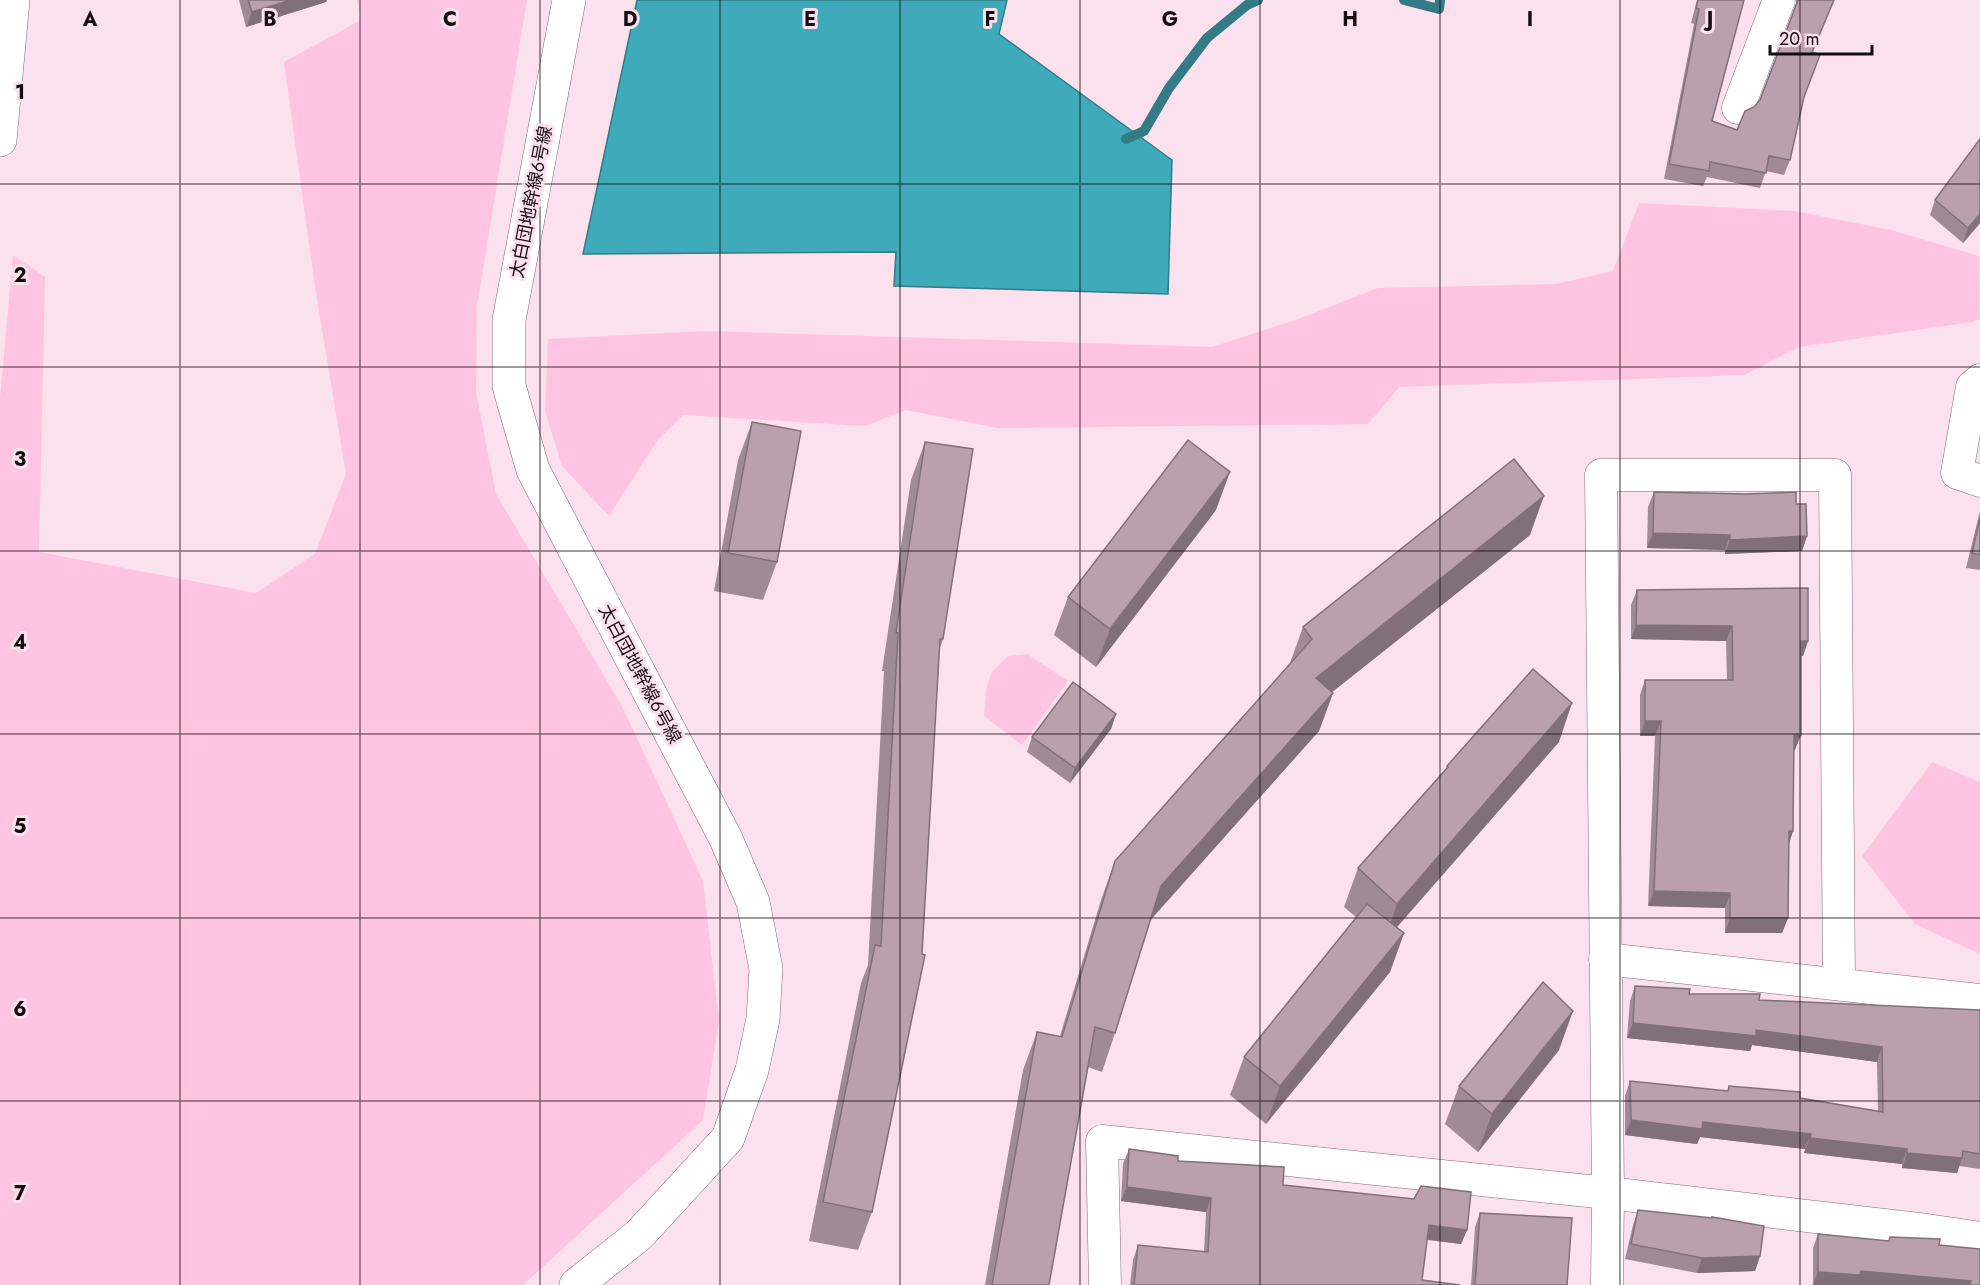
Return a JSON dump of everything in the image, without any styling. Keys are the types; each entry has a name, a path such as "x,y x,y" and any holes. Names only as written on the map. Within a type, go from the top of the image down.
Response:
{"main road":[{"path":"0,140 13,0"},
{"name":"太白団地幹線６号線","path":"568,0 509,320 509,386 532,470 726,839 753,903 766,969 763,1019 752,1070 728,1138 639,1235 576,1285"}],"street":[{"path":"1738,108 1779,0"},
{"path":"1980,380 1972,387 1957,473 1980,481"},
{"path":"1607,1285 1601,475 1835,475 1839,984"},
{"path":"1605,960 1980,1000"},
{"path":"1105,1285 1102,1141 1608,1193 1980,1238"}],"shaded area":[{"path":"357,0 527,0 477,305 476,392 496,494 623,708 703,881 719,1021 703,1120 523,1285 0,1285 0,398 13,255 45,277 39,552 256,593 315,554 346,474 315,287 284,62 361,20"},
{"path":"1639,203 1794,211 1891,230 1979,256 1980,318 1972,322 1799,347 1744,375 1399,387 1368,424 998,428 906,410 865,426 683,415 657,441 609,516 562,466 545,411 548,339 706,331 1212,347 1296,320 1378,288 1556,284 1613,271"},
{"path":"1027,654 1068,681 1022,745 984,716 986,689 992,672 1008,656"},
{"path":"1932,762 1980,782 1980,954 1915,924 1862,856"}],"water":[{"path":"637,0 1007,0 999,34 1172,160 1168,294 894,286 896,252 583,254"}],"building":[{"path":"248,0 291,0 252,12"},
{"path":"1698,0 1744,0 1712,121 1737,130 1745,111 1754,107 1760,100 1798,0 1834,0 1812,52 1820,55 1804,97 1790,160 1769,156 1766,173 1710,162 1709,171 1669,164 1699,9 1696,8"},
{"path":"1980,139 1980,214 1968,228 1935,200"},
{"path":"752,422 801,431 777,562 728,553"},
{"path":"1188,440 1230,472 1110,629 1068,597"},
{"path":"925,442 973,449 943,639 940,639 922,954 925,955 872,1212 823,1202 875,945 881,946 898,633 896,632"},
{"path":"1514,459 1544,496 1316,678 1333,693 1161,886 1115,1033 1095,1027 1049,1285 992,1285 1037,1032 1062,1037 1115,861 1312,639 1303,627"},
{"path":"1654,492 1746,494 1796,492 1796,504 1806,504 1807,536 1730,540 1730,535 1653,533"},
{"path":"1980,518 1980,555 1972,553"},
{"path":"1808,588 1808,641 1801,641 1801,735 1794,735 1793,831 1789,831 1788,918 1730,918 1730,893 1654,891 1661,721 1645,721 1645,680 1733,680 1732,626 1636,625 1637,590"},
{"path":"1533,669 1572,703 1397,904 1358,868"},
{"path":"1073,682 1116,714 1075,768 1032,737"},
{"path":"1367,904 1404,933 1280,1086 1244,1057"},
{"path":"1543,982 1573,1011 1492,1114 1459,1086"},
{"path":"1635,986 1690,989 1689,994 1760,994 1759,1000 1980,1010 1980,1154 1963,1151 1962,1158 1907,1153 1907,1149 1810,1138 1811,1134 1703,1122 1702,1129 1631,1120 1630,1081 1728,1091 1729,1086 1800,1092 1800,1098 1883,1112 1882,1047 1756,1030 1756,1036 1633,1023"},
{"path":"1129,1149 1178,1156 1178,1161 1284,1167 1283,1185 1414,1199 1421,1186 1471,1192 1467,1230 1429,1225 1422,1280 1460,1285 1134,1285 1138,1245 1208,1252 1211,1198 1127,1187"},
{"path":"1638,1210 1712,1217 1764,1226 1760,1256 1702,1258 1631,1244"},
{"path":"1480,1213 1572,1218 1567,1285 1475,1285"},
{"path":"1818,1234 1889,1241 1890,1237 1940,1239 1939,1245 1980,1249 1980,1285 1970,1285 1971,1281 1861,1271 1860,1275 1818,1272"}],"waterway":[{"path":"1126,139 1144,131 1169,88 1207,38 1247,5 1258,0"},
{"path":"1404,0 1439,9 1440,0"}]}
